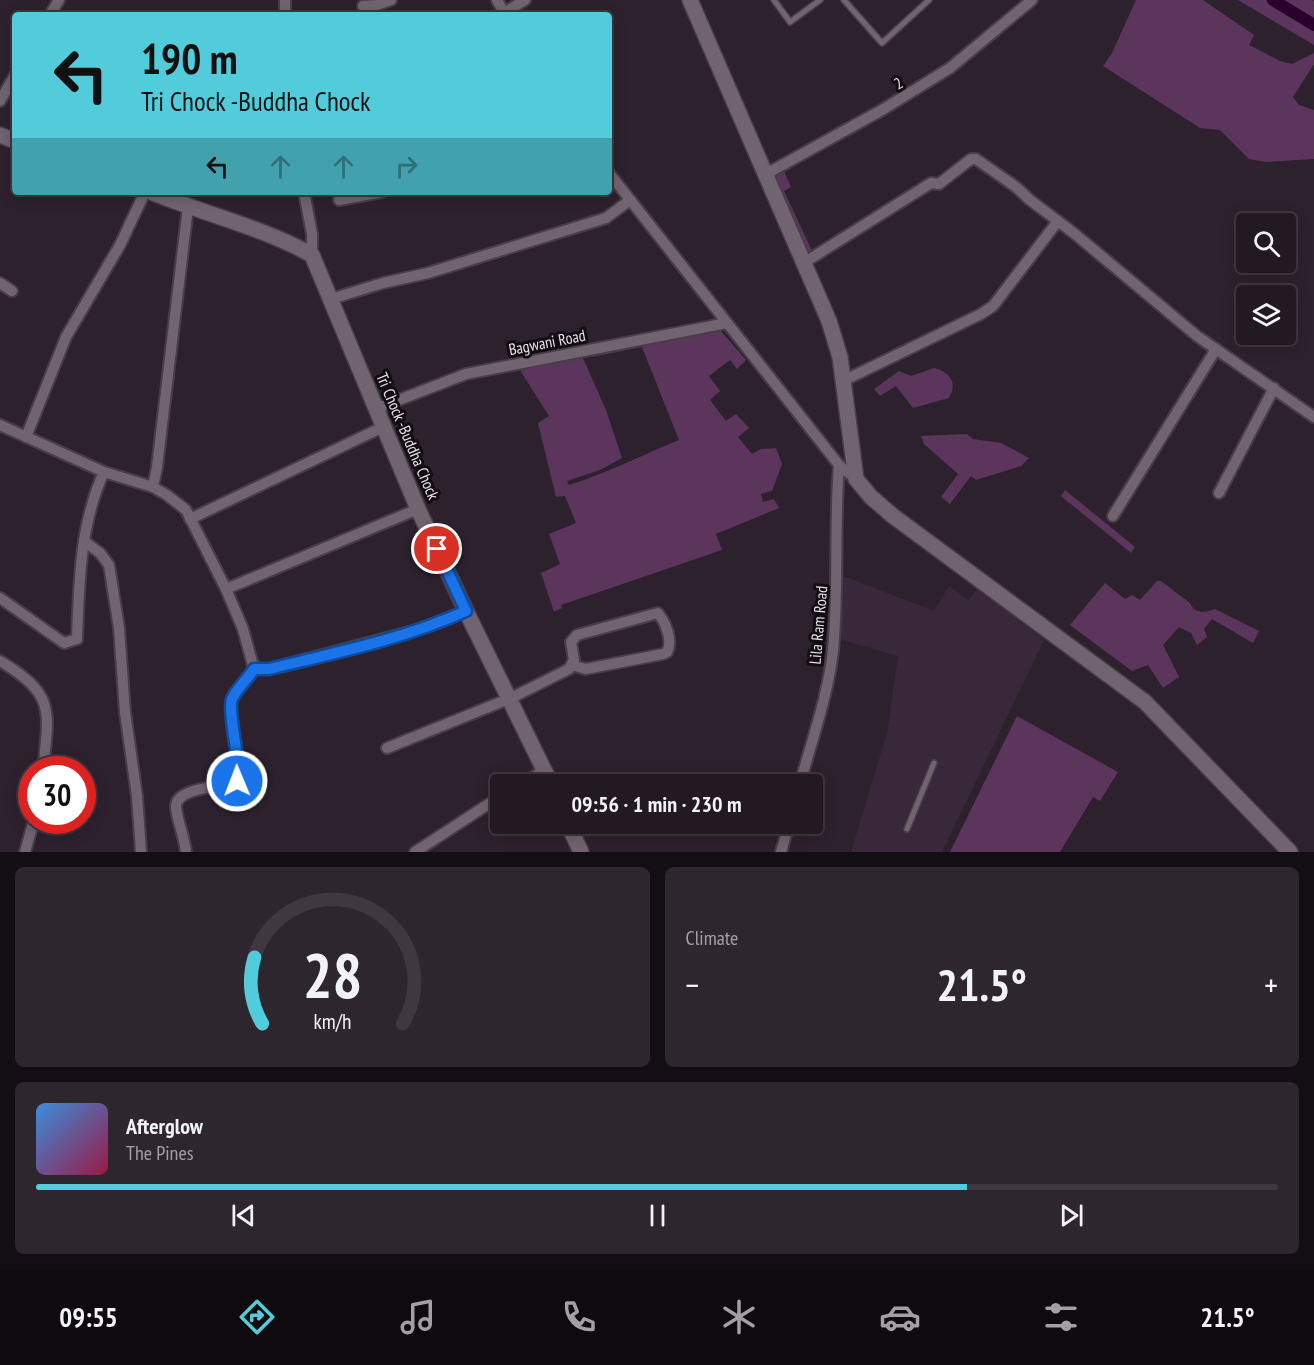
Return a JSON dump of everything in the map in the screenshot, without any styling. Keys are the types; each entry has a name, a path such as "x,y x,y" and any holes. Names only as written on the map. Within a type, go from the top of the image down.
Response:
{"main road":[{"path":"690,0 829,321 840,357 855,479 893,516 1145,702 1290,852"},
{"path":"158,195 266,233 312,255"},
{"name":"Tri Chock -Buddha Chock","path":"312,255 378,408 418,509 547,774"},
{"path":"573,834 581,852"}],"street":[{"path":"363,6 377,5 391,0"},
{"path":"507,12 525,0"},
{"name":"2","path":"766,174 942,74 1032,0"},
{"path":"0,101 12,80"},
{"path":"805,262 931,183 939,184 971,159 976,159 1058,221 1197,336 1314,417"},
{"path":"612,177 839,465 855,479"},
{"path":"26,437 66,337 120,245 144,195"},
{"path":"305,195 312,234 312,255"},
{"path":"339,200 366,195"},
{"path":"331,299 428,273 606,218 630,200"},
{"path":"153,487 188,207"},
{"path":"843,379 971,319 993,306 1058,221"},
{"path":"0,283 12,291"},
{"name":"Bagwani Road","path":"378,408 466,374 727,323"},
{"path":"1113,516 1216,349"},
{"path":"1219,492 1274,388"},
{"path":"0,424 104,472 153,487 178,503 186,510 226,589 243,629 254,669 248,679 238,687 231,702 240,773 237,781 228,785 196,790 180,798 176,806 186,852"},
{"path":"190,519 385,426"},
{"name":"Lila Ram Road","path":"803,774 833,652 837,579 836,501 839,465"},
{"path":"0,598 64,643 77,639 81,559 98,486 104,472"},
{"path":"226,589 418,509"},
{"path":"84,541 100,553 109,565 119,628 125,712 137,796 141,852"},
{"path":"254,669 269,669 371,644 417,630 466,611"},
{"path":"387,748 511,698 569,669 574,656 571,642 574,637 658,613 663,620 670,643 667,652 663,654 586,669 572,665"},
{"path":"0,661 19,673 38,690 48,714 44,756"},
{"path":"415,852 490,803"},
{"path":"25,852 30,834"},
{"path":"782,852 786,834"}],"lane":[{"path":"774,0 790,22 820,0"},
{"path":"844,0 882,44 929,0"},
{"path":"907,829 934,763"}],"shaded area":[{"path":"1136,0 1203,0 1254,35 1249,45 1280,61 1292,64 1314,53 1314,64 1293,97 1299,105 1314,110 1314,159 1266,162 1249,159 1220,130 1200,128 1103,66 1112,53"},
{"path":"1238,0 1314,1 1314,45"},
{"path":"783,169 791,187 784,191 813,253 809,255 774,177 776,172"},
{"path":"709,330 720,330 746,360 737,369 730,360 709,376 720,391 710,400 726,421 736,414 749,428 738,437 752,454 761,449 776,448 782,464 772,491 761,494 763,502 774,499 779,508 716,534 722,550 561,605 562,608 554,612 541,573 560,564 549,534 576,523 565,496 556,497 538,423 549,416 518,367 582,356 606,410 622,458 600,470 567,481 569,485 679,440 642,347 592,357 589,352"},
{"path":"934,368 944,372 951,379 953,388 949,398 913,408 896,386 880,396 874,389 899,371 911,376"},
{"path":"967,434 973,439 1001,443 1029,458 1021,466 976,480 971,476 950,504 941,497 958,474 924,444 921,436"},
{"path":"1065,490 1135,547 1131,553 1061,496"},
{"path":"843,576 934,611 949,586 968,600 978,588 1044,640 942,852 851,852 887,733 898,656 839,639"},
{"path":"1157,581 1161,581 1197,611 1215,609 1259,631 1253,643 1212,619 1204,629 1207,637 1197,645 1191,633 1179,627 1163,645 1179,677 1163,688 1148,665 1132,671 1070,625 1105,583 1125,599 1132,595 1140,600"},
{"path":"1017,716 1118,772 1100,801 1093,797 1060,852 950,852"}],"waterway":[{"path":"1273,0 1314,25"}],"route":[{"path":"237,781 240,773 231,702 238,687 248,679 254,669 269,669 371,644 417,630 466,611 437,549"}]}
